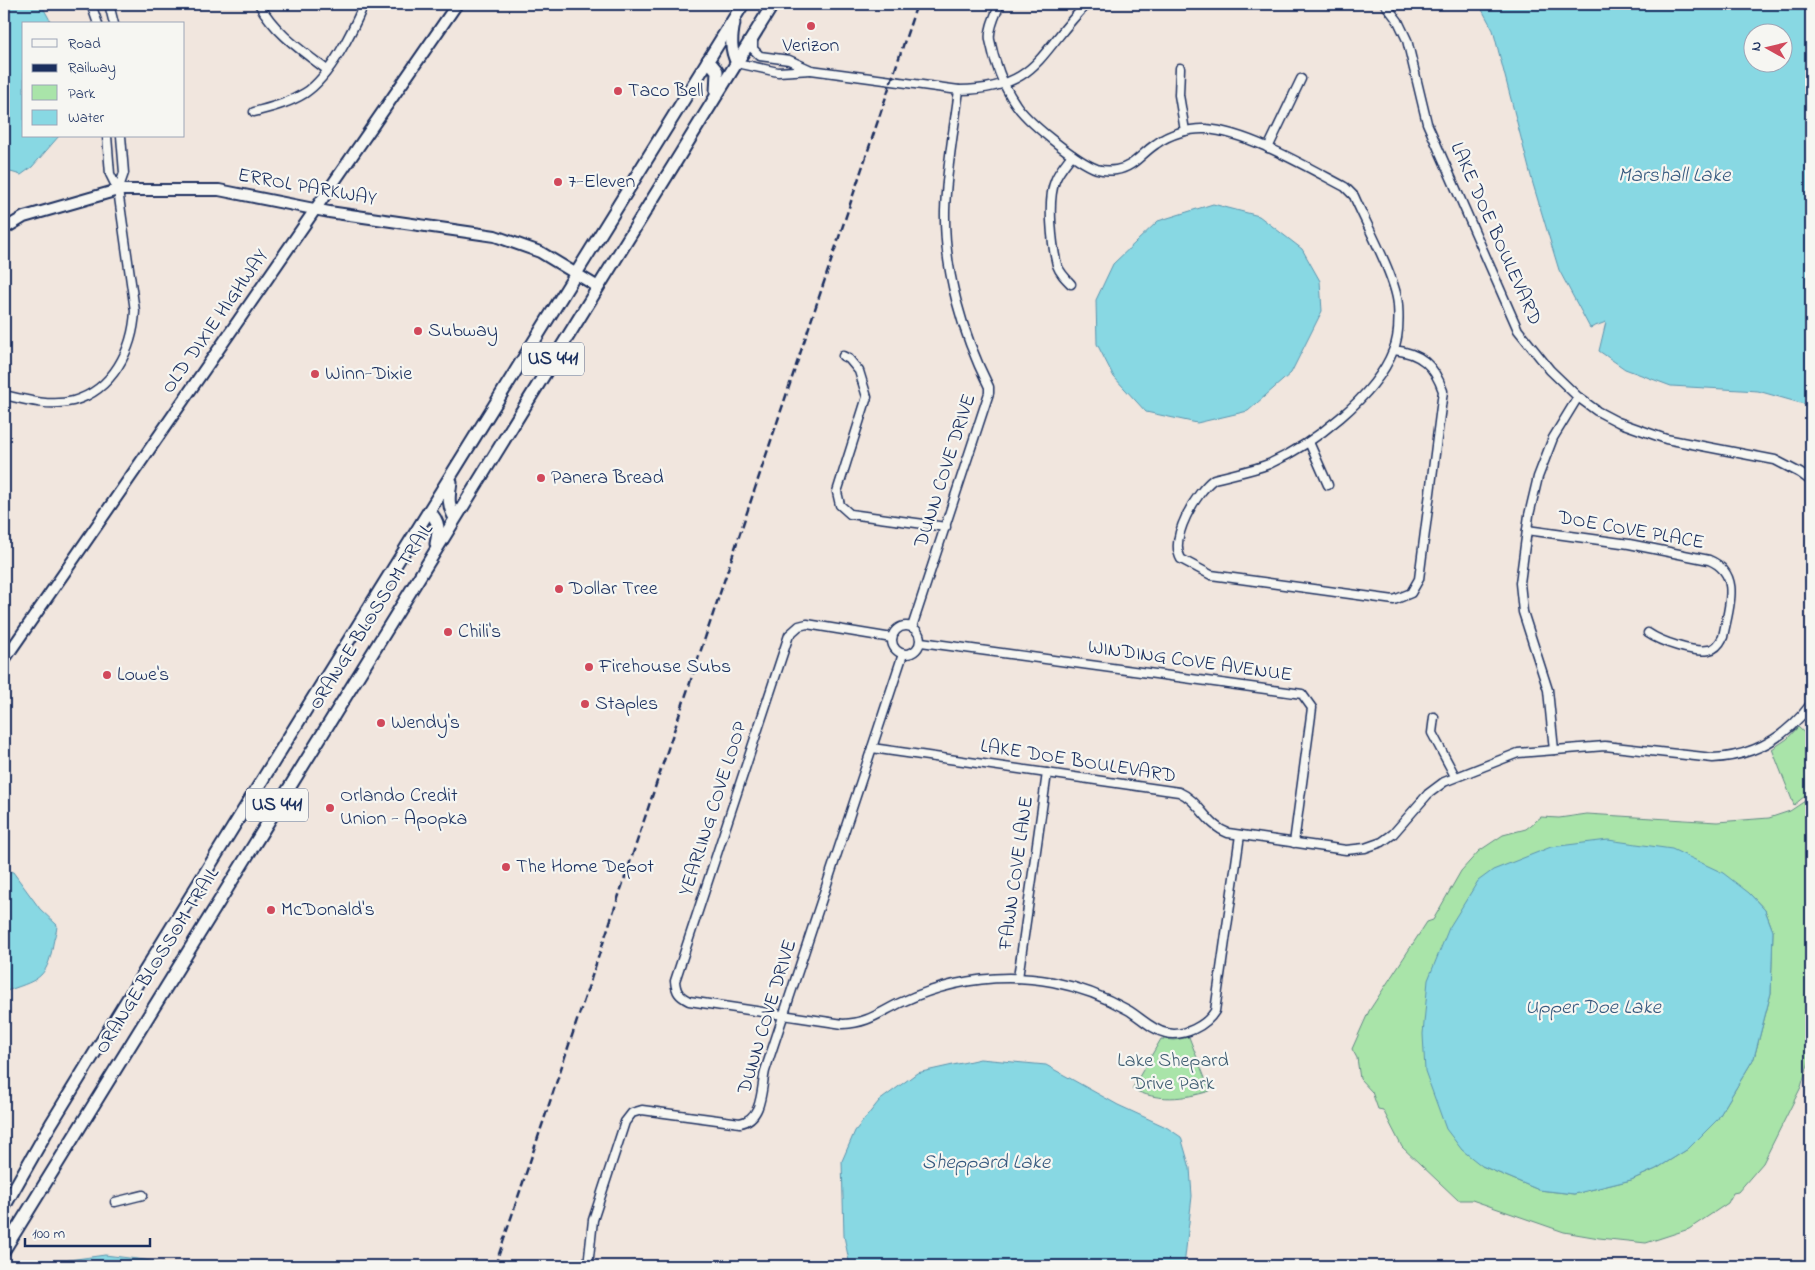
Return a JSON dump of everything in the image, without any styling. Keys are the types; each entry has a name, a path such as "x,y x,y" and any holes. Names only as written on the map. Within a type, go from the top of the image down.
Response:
{"main road":[{"name":"ORANGE BLOSSOM TRAIL","path":"4,1207 61,1108 744,4"},
{"name":"ORANGE BLOSSOM TRAIL","path":"4,1250 773,4"},
{"path":"734,18 731,41 732,52 737,63"},
{"path":"708,60 714,65 718,78 715,98"},
{"path":"452,475 448,500 449,509 455,518"},
{"path":"429,511 438,522 439,532 433,553"}],"street":[{"path":"92,4 97,22"},
{"path":"109,4 114,22"},
{"path":"259,4 286,39 327,70"},
{"path":"254,112 282,104 306,92 327,70 354,27 364,4"},
{"name":"OLD DIXIE HIGHWAY","path":"4,660 457,4"},
{"path":"1000,4 990,36 1004,85 1021,111 1072,155 1095,168 1106,171 1117,170 1134,163 1157,143 1185,131 1204,129 1222,131 1268,148 1345,187 1354,196 1396,296 1398,324 1394,350 1379,374 1356,401 1309,442 1267,464 1214,479 1206,484 1183,524 1178,548 1179,556 1191,566 1212,575 1394,600 1411,593 1419,578 1443,390 1434,370 1427,362 1417,355 1394,350"},
{"path":"737,63 778,72 811,70 959,90 979,90 1004,85 1025,73 1046,54 1087,4"},
{"name":"LAKE DOE BOULEVARD","path":"1385,4 1398,21 1407,40 1427,123 1518,330 1550,370 1578,397 1597,411 1641,432 1666,439 1775,460 1800,472 1811,482"},
{"path":"753,36 752,44 756,53 789,60 811,70"},
{"path":"1180,68 1179,95 1185,131"},
{"path":"1268,148 1301,79"},
{"name":"DUNN COVE DRIVE","path":"912,626 989,393 989,387 970,345 959,310 951,276 947,241 945,211 959,90"},
{"path":"4,395 37,402 72,401 97,390 117,369 129,347 134,328 135,311 118,190 110,174 107,138"},
{"path":"118,190 124,173 121,138"},
{"path":"1071,284 1062,275 1058,266 1052,228 1051,195 1055,179 1072,155"},
{"name":"ERROL PARKWAY","path":"4,229 24,217 118,190 219,190 315,209 495,236 522,243 598,287"},
{"path":"843,356 849,359 858,371 867,397 837,492 840,506 850,514 946,527"},
{"path":"1554,750 1548,690 1524,619 1520,597 1532,499 1545,458 1561,423 1578,397"},
{"path":"1309,442 1328,485"},
{"name":"DOE COVE PLACE","path":"1527,530 1629,544 1708,560 1720,566 1732,586 1724,637 1720,643 1708,650 1668,644 1648,633"},
{"name":"YEARLING COVE LOOP","path":"783,1015 689,1001 680,997 675,990 675,981 789,635 799,626 808,624 892,638"},
{"path":"912,626 919,633 921,642 916,650 903,654 896,649 892,638 900,627 912,626"},
{"name":"WINDING COVE AVENUE","path":"921,642 1302,694 1307,698 1312,708 1294,843"},
{"name":"DUNN COVE DRIVE","path":"588,1266 593,1220 628,1117 632,1113 642,1110 740,1124 750,1120 757,1112 765,1071 903,654"},
{"name":"LAKE DOE BOULEVARD","path":"872,748 1179,792 1194,801 1215,827 1228,833 1352,850 1382,842 1393,834 1434,788 1455,776 1518,753 1605,746 1713,758 1729,757 1756,749 1775,739 1811,704"},
{"path":"1434,717 1432,734 1455,776"},
{"name":"FAWN COVE LANE","path":"1018,978 1047,773"},
{"path":"783,1015 854,1024 866,1022 901,1002 957,983 1018,978 1080,988 1127,1010 1168,1034 1198,1027 1211,1018 1215,1011 1240,835"},
{"path":"115,1202 143,1195"}],"green space":[{"path":"1798,727 1811,739 1811,791 1794,805 1772,749 1787,739"},
{"path":"1811,797 1811,1055 1801,1087 1763,1163 1738,1192 1733,1193 1728,1203 1689,1229 1646,1243 1564,1232 1472,1200 1458,1200 1402,1147 1383,1110 1378,1109 1372,1092 1360,1079 1357,1058 1352,1049 1369,1011 1427,922 1433,920 1461,871 1479,851 1503,835 1526,829 1541,817 1559,818 1587,814 1717,822 1769,818 1790,811","holes":["1749,893 1765,910 1773,931 1771,993 1754,1058 1717,1120 1688,1149 1656,1169 1631,1180 1574,1194 1539,1190 1482,1166"]},
{"name":"Lake Shepard Drive Park","path":"1189,1037 1210,1091 1171,1098 1151,1096 1132,1089 1161,1039 1175,1040"}],"water":[{"path":"4,4 41,4 51,22 22,22 22,138 57,138 32,167 21,175 4,170"},
{"name":"Marshall Lake","path":"1479,4 1811,4 1811,406 1758,391 1671,386 1625,369 1599,351 1606,322 1590,328 1559,270 1533,184 1493,30"},
{"path":"1213,204 1259,216 1302,249 1320,281 1322,311 1291,373 1248,411 1197,423 1146,412 1114,377 1097,344 1096,300 1113,264 1158,221"},
{"name":"Upper Doe Lake","path":"1608,840 1672,849 1723,873 1749,893 1765,910 1773,931 1771,993 1754,1058 1717,1120 1688,1149 1656,1169 1631,1180 1574,1194 1539,1190 1482,1166 1462,1150 1446,1129 1425,1071 1423,1034 1428,980 1449,928 1478,881 1493,870 1551,847"},
{"path":"4,870 13,872 40,909 57,925 57,930 47,965 43,972 32,981 4,992"},
{"name":"Sheppard Lake","path":"980,1059 1046,1065 1118,1105 1166,1127 1181,1137 1190,1168 1192,1196 1184,1266 850,1266 844,1236 842,1161 855,1131 879,1101 917,1073"},
{"path":"105,1255 145,1260 171,1266 46,1266 69,1260"}],"railway":[{"path":"495,1266 917,4"}],"place":[{"name":"Verizon","path":"811,26"},
{"name":"Taco Bell","path":"618,91"},
{"name":"7-Eleven","path":"558,182"},
{"name":"Subway","path":"418,331"},
{"name":"Winn-Dixie","path":"315,374"},
{"name":"Panera Bread","path":"541,478"},
{"name":"Dollar Tree","path":"559,589"},
{"name":"Chili's","path":"448,632"},
{"name":"Firehouse Subs","path":"589,667"},
{"name":"Lowe's","path":"107,675"},
{"name":"Staples","path":"585,704"},
{"name":"Wendy's","path":"381,723"},
{"name":"Orlando Credit Union - Apopka","path":"330,808"},
{"name":"The Home Depot","path":"506,867"},
{"name":"McDonald's","path":"271,910"}]}
